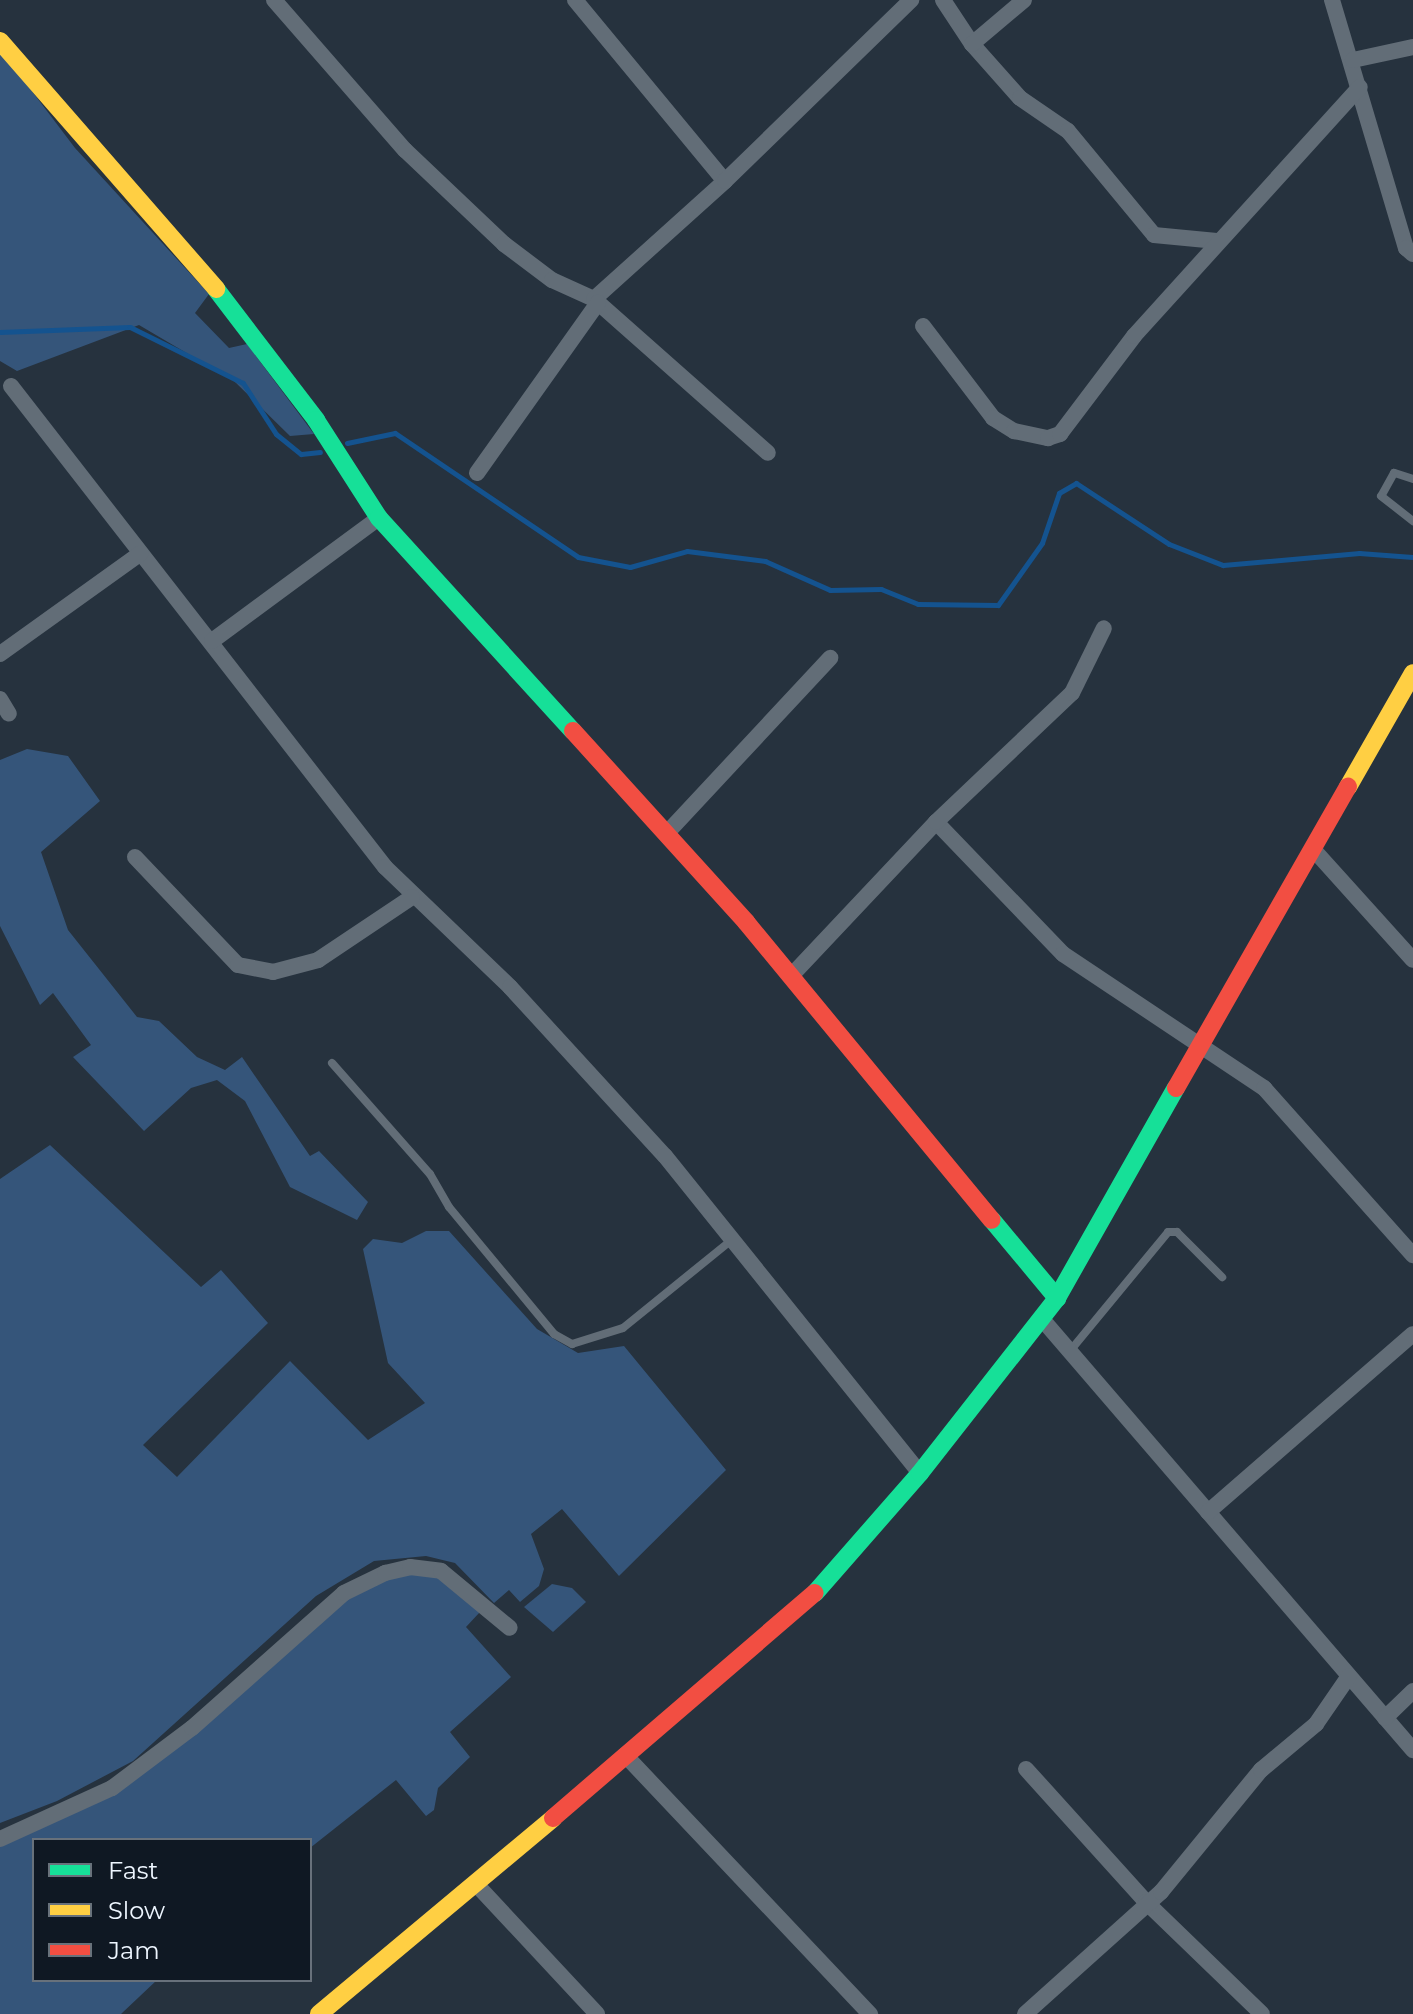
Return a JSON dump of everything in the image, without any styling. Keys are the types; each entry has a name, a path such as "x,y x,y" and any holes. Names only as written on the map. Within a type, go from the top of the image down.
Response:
{"street":[{"path":"274,0 405,150 504,244 552,280 596,301 768,453"},
{"path":"575,0 725,181"},
{"path":"477,473 596,301 911,0"},
{"path":"943,0 972,44 1020,98 1068,131 1154,235 1217,241"},
{"path":"972,44 1024,0"},
{"path":"1332,0 1353,60 1406,248 1413,254"},
{"path":"0,41 223,297 316,420 379,518 791,976 1057,1298"},
{"path":"1353,60 1413,47"},
{"path":"923,326 993,418 1014,431 1048,438 1060,434 1134,336 1360,87"},
{"path":"11,386 412,897 510,987 734,1239 920,1473"},
{"path":"212,641 379,518"},
{"path":"0,654 141,553"},
{"path":"791,976 936,822 1072,693 1104,628"},
{"path":"666,834 830,658"},
{"path":"319,2014 785,1624 851,1557 920,1473 1057,1298 1411,682"},
{"path":"936,822 1063,954 1264,1088 1413,1255"},
{"path":"1313,849 1413,960"},
{"path":"135,857 238,965 273,972 318,960 412,897"},
{"path":"1042,1319 1413,1750"},
{"path":"1208,1512 1413,1334"},
{"path":"0,1839 112,1788 192,1728 344,1593 385,1573 410,1567 441,1571 510,1628"},
{"path":"1025,2014 1190,1859 1261,1770 1316,1724 1349,1676"},
{"path":"1385,1718 1413,1691"},
{"path":"625,1755 870,2014"},
{"path":"1026,1769 1146,1902 1262,2014"},
{"path":"475,1883 597,2014"}],"lane":[{"path":"1413,479 1394,473 1381,496 1413,521"},
{"path":"332,1063 430,1174 449,1207 564,1341 584,1343 623,1328 734,1239"},
{"path":"1070,1351 1168,1232 1177,1232 1222,1277"}],"shaded area":[{"path":"0,49 75,148 209,294 195,313 229,348 247,344 314,434 290,436 234,381 139,325 17,371 0,361"},
{"path":"27,749 68,756 100,801 41,852 68,930 137,1017 159,1021 197,1057 225,1070 242,1057 310,1156 319,1151 368,1202 357,1220 290,1187 245,1101 217,1080 191,1088 144,1131 73,1057 91,1045 53,993 40,1005 0,926 0,760"},
{"path":"50,1145 201,1287 221,1270 268,1323 143,1445 177,1477 290,1361 368,1440 425,1403 388,1363 363,1249 373,1239 402,1243 426,1231 449,1231 537,1329 578,1353 624,1346 726,1470 619,1576 562,1509 531,1534 544,1569 539,1586 520,1602 509,1590 494,1603 455,1563 426,1556 374,1561 316,1596 133,1761 57,1801 0,1823 0,1179"},
{"path":"408,1572 442,1578 480,1612 466,1627 511,1677 450,1732 470,1757 438,1788 434,1810 426,1816 396,1780 312,1846 312,1838 32,1838 32,1982 155,1982 121,2014 0,2014 0,1842 115,1790 345,1598 379,1579"},
{"path":"552,1584 572,1588 586,1602 553,1632 524,1607"}],"waterway":[{"path":"0,332 130,327 243,383 276,434 301,454 320,452"},
{"path":"347,443 395,433 578,557 630,567 687,551 765,561 830,590 881,589 918,604 998,605 1042,543 1059,493 1076,483 1169,544 1223,565 1359,553 1413,557"}],"traffic: fast":[{"path":"216,289 316,420 379,518 573,731"},
{"path":"815,1593 920,1473 1057,1298 1176,1088"},
{"path":"992,1220 1057,1298"}],"traffic: slow":[{"path":"0,41 216,289"},
{"path":"1348,787 1413,673"},
{"path":"319,2014 553,1818"}],"traffic: jam":[{"path":"573,731 746,922 992,1220"},
{"path":"1176,1088 1348,787"},
{"path":"553,1818 815,1593"}]}
